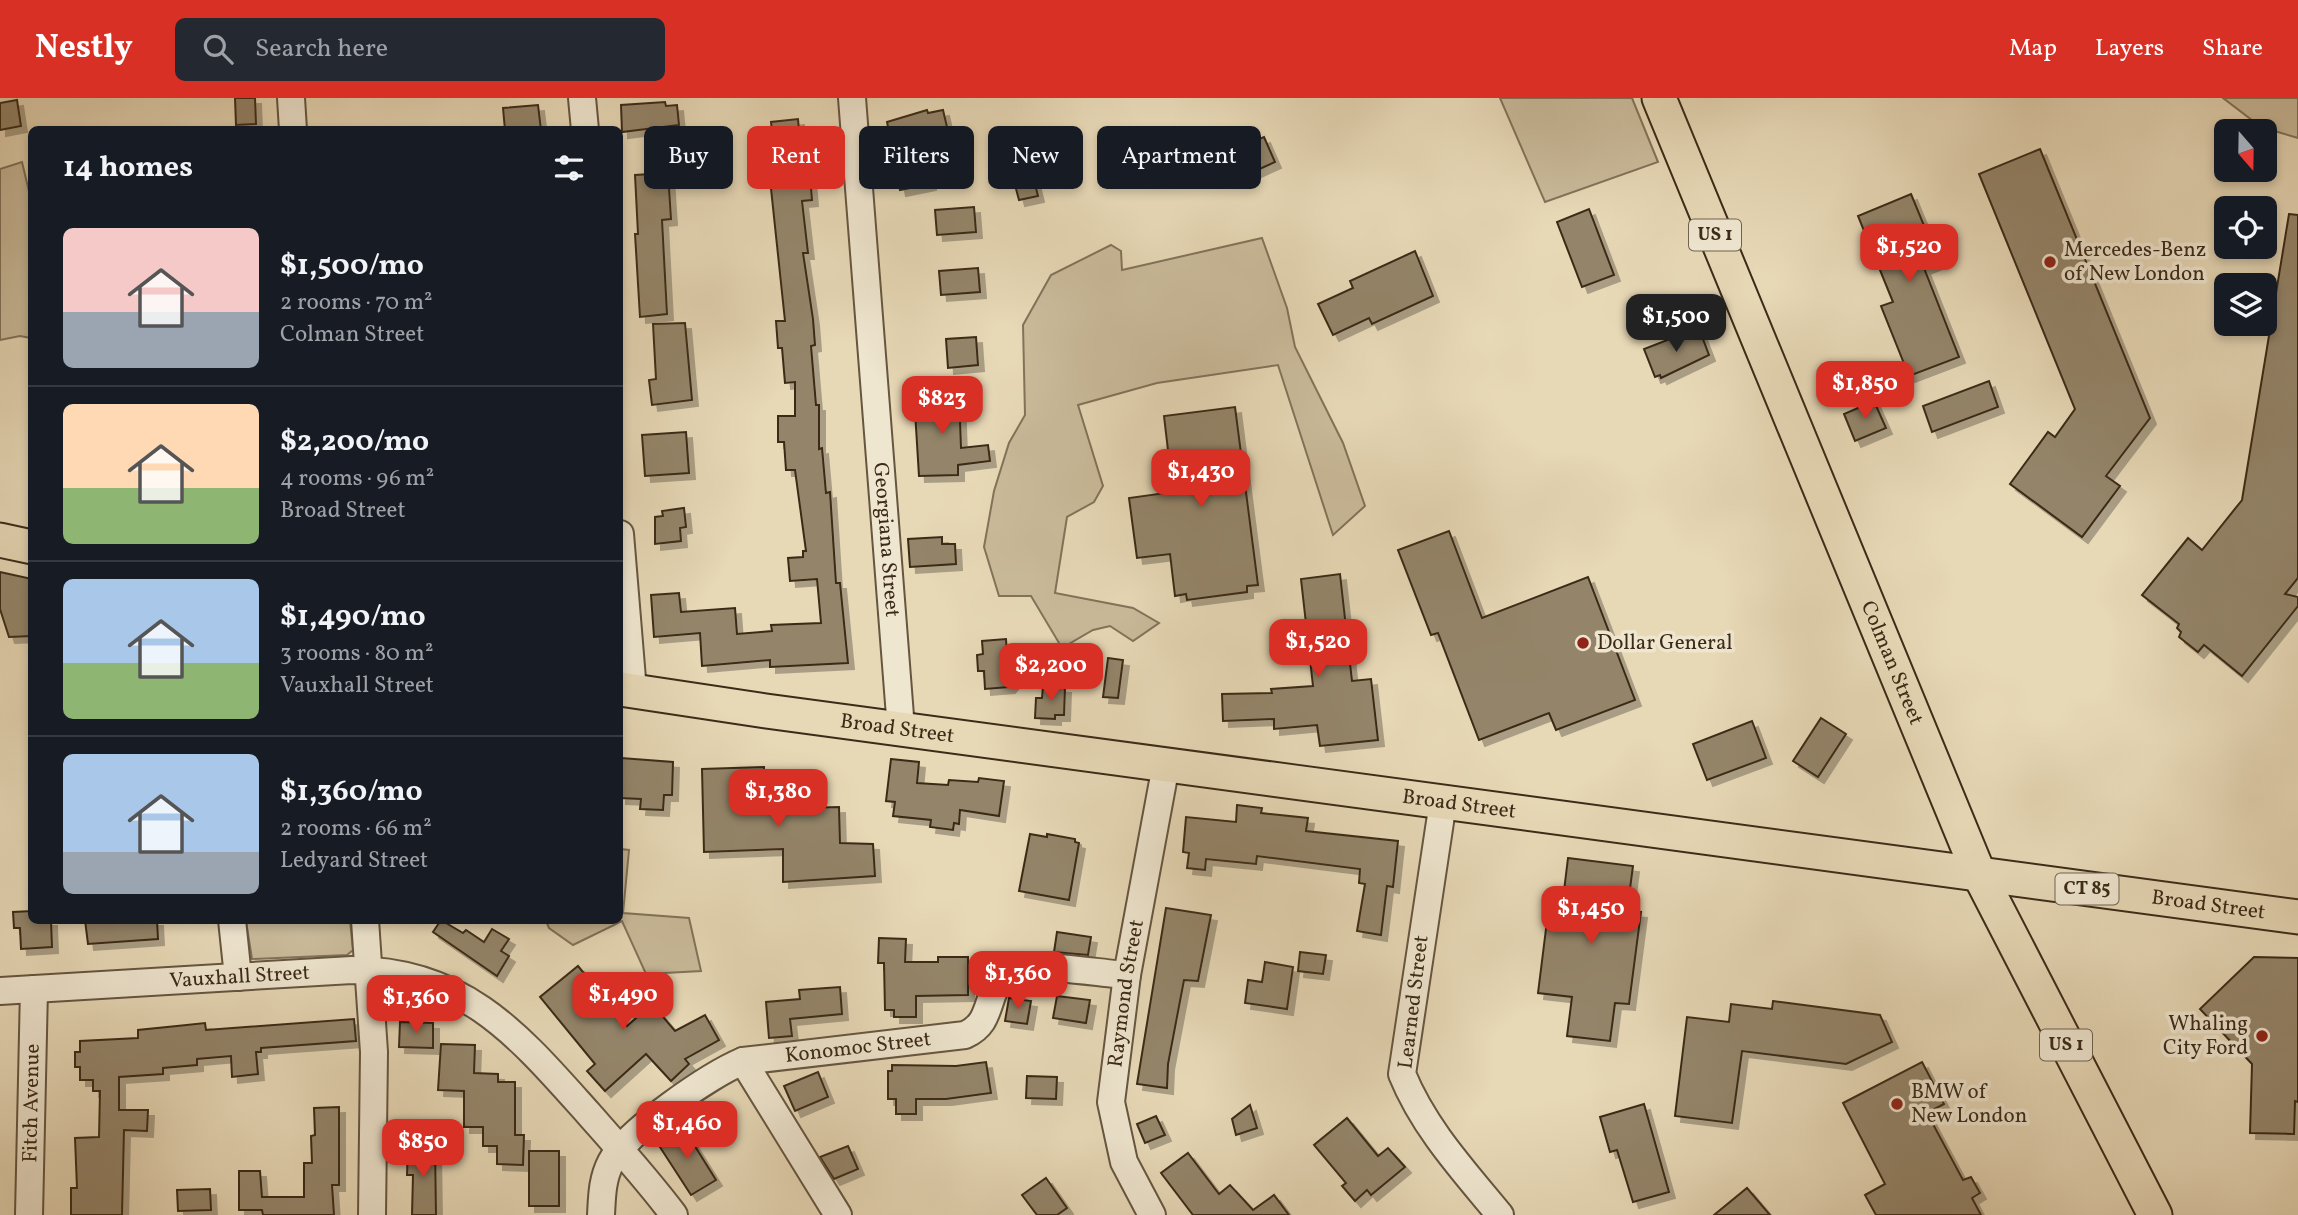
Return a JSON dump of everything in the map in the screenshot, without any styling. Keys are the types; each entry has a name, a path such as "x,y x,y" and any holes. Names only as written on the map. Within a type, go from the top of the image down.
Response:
{"main road":[{"name":"Colman Street","path":"1659,98 1979,874 2155,1215"},
{"path":"0,540 28,546"},
{"name":"Broad Street","path":"626,690 2298,917"}],"street":[{"path":"291,98 293,126"},
{"path":"582,98 585,126"},
{"name":"Georgiana Street","path":"852,98 901,729"},
{"path":"623,612 626,690"},
{"name":"Raymond Street","path":"1152,1215 1124,1162 1111,1102 1127,975 1166,765"},
{"name":"Learned Street","path":"1443,802 1402,1074 1414,1104 1434,1135 1500,1215"},
{"path":"232,924 238,977"},
{"path":"365,924 374,1052 372,1215"},
{"name":"Konomoc Street","path":"620,1148 715,1073 743,1061 965,1035 978,1029 986,1016 994,990 1006,974 1021,966 1127,975"},
{"name":"Vauxhall Street","path":"0,991 370,970 397,972 431,982 492,1017 549,1067 674,1215"},
{"name":"Fitch Avenue","path":"29,1215 34,989"},
{"path":"743,1061 838,1215"},
{"path":"601,1215 605,1174 620,1148"}],"shaded area":[{"path":"1500,98 1632,98 1658,162 1545,202"},
{"path":"2223,98 2298,98 2298,138 2277,132 2277,119 2251,119"},
{"path":"22,162 28,187 28,337 20,336 0,340 0,169"},
{"path":"1262,238 1287,308 1295,347 1343,443 1365,506 1333,535 1278,365 1157,383 1078,405 1103,486 1094,502 1067,517 1055,593 1133,608 1159,623 1133,641 1110,626 1093,630 1062,648 1031,596 999,596 984,547 994,491 1009,443 1025,415 1023,325 1051,275 1111,245 1121,251 1122,270"},
{"path":"623,849 629,850 623,913"},
{"path":"623,913 689,918 701,971 646,974 623,923"},
{"path":"246,924 350,924 353,950 347,955 252,959"},
{"path":"547,924 616,924 573,945"}],"building":[{"path":"235,98 255,98 256,124 236,125"},
{"path":"17,100 21,126 0,130 0,103"},
{"path":"665,102 666,106 677,105 679,125 644,126 644,129 623,132 621,105"},
{"path":"538,105 541,126 505,126 503,108"},
{"path":"927,110 928,113 943,110 947,126 888,126 887,122"},
{"path":"798,119 799,126 771,126 771,122"},
{"path":"1264,137 1275,162 1261,168 1261,138"},
{"name":"Mercedes-Benz of New London","path":"2040,149 2150,418 2106,476 2120,486 2082,537 2010,484 2048,432 2055,437 2075,409 1979,174"},
{"path":"644,174 644,189 669,189 671,219 662,220 667,314 640,317 635,175"},
{"path":"771,189 811,189 812,200 802,201 808,253 803,253 813,319 815,345 811,346 816,405 819,405 819,449 822,448 826,493 830,492 836,583 840,583 848,663 770,667 770,660 702,666 700,633 654,637 651,595 679,593 681,612 735,608 737,634 772,631 771,625 821,623 817,579 790,581 788,558 803,557 803,551 806,551 795,470 786,470 784,442 778,442 778,416 795,416 795,382 785,383 782,348 778,348 776,321 785,321"},
{"path":"1016,189 1036,189 1038,196 1019,200"},
{"path":"1911,194 1939,262 1924,268 1959,357 1909,376 1881,306 1893,302 1858,216"},
{"path":"974,207 976,232 937,235 935,210"},
{"path":"1589,209 1614,275 1582,287 1557,222"},
{"path":"2289,214 2298,215 2298,578 2285,594 2298,597 2298,606 2242,676 2204,645 2198,652 2179,637 2179,624 2142,595 2188,538 2202,550 2242,500 2269,336 2277,336 2277,287"},
{"path":"1415,251 1433,296 1372,324 1369,318 1333,335 1318,304 1353,288 1350,281"},
{"path":"978,268 980,292 941,295 939,271"},
{"path":"685,323 692,400 652,405 649,380 656,379 653,324"},
{"path":"1693,330 1695,336 1701,334 1709,355 1661,378 1660,375 1655,377 1644,349"},
{"path":"976,337 978,365 948,368 946,339"},
{"path":"1989,381 1998,407 1932,432 1923,406"},
{"path":"959,393 961,448 988,445 990,461 958,465 958,475 919,476 914,395"},
{"path":"1874,401 1886,428 1855,441 1844,414"},
{"path":"1235,407 1258,585 1247,586 1247,592 1187,600 1186,594 1175,596 1170,554 1137,558 1129,498 1166,493 1164,477 1171,476 1164,416"},
{"path":"686,432 689,473 645,476 642,435"},
{"path":"684,508 686,527 680,528 681,541 655,544 655,517 663,516 662,511"},
{"path":"1449,531 1482,618 1588,577 1635,700 1556,730 1549,713 1479,740 1438,633 1431,635 1398,550"},
{"path":"942,537 942,544 955,544 956,564 910,567 908,539"},
{"path":"0,572 28,578 28,636 9,637 0,609"},
{"path":"1340,574 1352,681 1371,679 1378,740 1320,746 1317,725 1274,729 1274,719 1223,721 1222,694 1272,693 1271,689 1313,686 1301,579"},
{"path":"1006,639 1007,654 1011,654 1013,682 1009,687 985,689 984,671 978,671 977,655 983,654 982,641"},
{"path":"1108,658 1123,660 1118,698 1103,697"},
{"path":"1043,686 1065,687 1064,715 1055,715 1055,719 1035,718 1036,698 1042,698"},
{"path":"1821,718 1846,734 1818,777 1793,761"},
{"path":"1752,721 1766,758 1707,780 1693,744"},
{"path":"623,758 673,762 672,795 664,795 663,810 640,809 641,799 623,798"},
{"path":"891,759 919,762 917,783 948,785 949,780 978,782 979,778 1004,781 999,816 960,810 959,824 954,823 953,830 930,827 931,820 893,816 895,802 886,801"},
{"path":"764,767 765,809 839,807 840,843 873,844 875,876 783,882 783,849 704,852 702,769"},
{"path":"1237,805 1262,808 1261,813 1308,818 1306,831 1398,841 1393,887 1387,886 1381,935 1357,931 1365,884 1359,883 1360,869 1257,856 1256,864 1206,859 1205,870 1187,868 1189,853 1183,852 1186,817 1236,822"},
{"path":"1030,834 1075,839 1075,842 1079,843 1069,900 1019,891"},
{"path":"1568,858 1633,866 1627,911 1641,912 1629,1004 1615,1003 1610,1041 1567,1036 1572,997 1538,993 1550,897 1563,899"},
{"path":"1166,908 1211,915 1198,981 1184,980 1168,1064 1167,1088 1137,1084"},
{"path":"28,911 28,924 51,924 52,947 21,949 20,928 14,928 13,912"},
{"path":"86,924 157,924 158,939 88,944"},
{"path":"438,924 448,924 463,933 466,930 484,942 492,929 509,939 501,951 509,956 497,976 433,932"},
{"path":"1057,932 1091,937 1088,955 1054,952"},
{"path":"879,938 906,939 905,962 938,962 938,957 968,957 968,995 916,996 916,1017 894,1017 894,1010 885,1010 884,963 878,963"},
{"path":"1300,952 1326,955 1323,974 1298,971"},
{"name":"Whaling City Ford","path":"2254,957 2298,958 2298,1102 2295,1101 2294,1134 2250,1133 2252,1064 2200,1009"},
{"path":"1265,962 1293,967 1287,1009 1245,1003 1248,980 1262,982"},
{"path":"578,966 627,1026 652,1004 675,1031 705,1015 719,1040 685,1059 689,1064 671,1081 646,1054 605,1091 587,1071 595,1064 540,997"},
{"path":"840,987 842,1014 790,1019 792,1036 769,1038 766,1002 800,999 799,990"},
{"path":"1057,996 1090,1000 1086,1023 1053,1018"},
{"path":"1009,998 1031,1001 1027,1024 1005,1021"},
{"path":"1773,1001 1880,1015 1892,1042 1846,1064 1742,1051 1732,1123 1675,1116 1687,1017 1729,1022 1731,1004 1772,1009"},
{"path":"354,1019 356,1041 261,1048 261,1052 256,1052 258,1074 232,1077 231,1056 197,1059 197,1065 163,1068 163,1074 119,1077 119,1110 148,1110 147,1131 124,1130 122,1215 71,1215 71,1188 77,1188 75,1138 99,1137 100,1091 93,1091 93,1080 80,1080 80,1067 75,1067 75,1052 80,1052 80,1041 138,1038 138,1030 205,1023 206,1030"},
{"path":"400,1022 433,1023 433,1048 399,1047"},
{"path":"441,1044 475,1045 474,1073 498,1074 498,1082 515,1082 515,1135 524,1135 523,1165 497,1164 497,1146 483,1146 483,1127 464,1127 464,1091 438,1090"},
{"path":"986,1062 991,1093 946,1099 916,1099 916,1114 896,1114 896,1099 888,1099 888,1071 892,1071 892,1065 956,1066"},
{"path":"1922,1062 1944,1104 1927,1113 1963,1180 1971,1177 1980,1193 1972,1198 1981,1215 1876,1215 1865,1195 1885,1184 1843,1103"},
{"path":"818,1072 828,1097 795,1111 784,1086"},
{"path":"1027,1076 1057,1077 1056,1099 1026,1098"},
{"path":"1644,1104 1669,1192 1633,1202 1617,1150 1610,1152 1600,1117"},
{"path":"1250,1105 1257,1128 1236,1135 1232,1119"},
{"path":"339,1107 339,1185 332,1185 334,1215 263,1215 262,1210 239,1210 239,1171 260,1171 262,1197 304,1197 304,1163 312,1163 314,1108"},
{"path":"1156,1116 1165,1135 1145,1143 1137,1124"},
{"path":"1347,1118 1378,1156 1388,1148 1405,1167 1371,1195 1367,1190 1355,1201 1342,1186 1346,1183 1314,1145"},
{"path":"683,1127 716,1180 691,1195 658,1144"},
{"path":"408,1146 435,1146 436,1215 412,1215 413,1175 407,1175"},
{"path":"848,1146 858,1169 834,1179 820,1157"},
{"path":"529,1151 559,1151 559,1206 529,1206"},
{"path":"1188,1153 1219,1194 1230,1185 1253,1210 1274,1195 1289,1215 1193,1215 1161,1173"},
{"path":"1046,1178 1067,1208 1057,1215 1037,1215 1022,1195"},
{"path":"1747,1188 1770,1215 1714,1215"},
{"path":"210,1189 211,1210 178,1211 177,1190"}],"place":[{"name":"Mercedes-Benz of New London","path":"2050,262"},
{"name":"Dollar General","path":"1583,643"},
{"name":"Whaling City Ford","path":"2262,1036"},
{"name":"BMW of New London","path":"1897,1104"}]}
